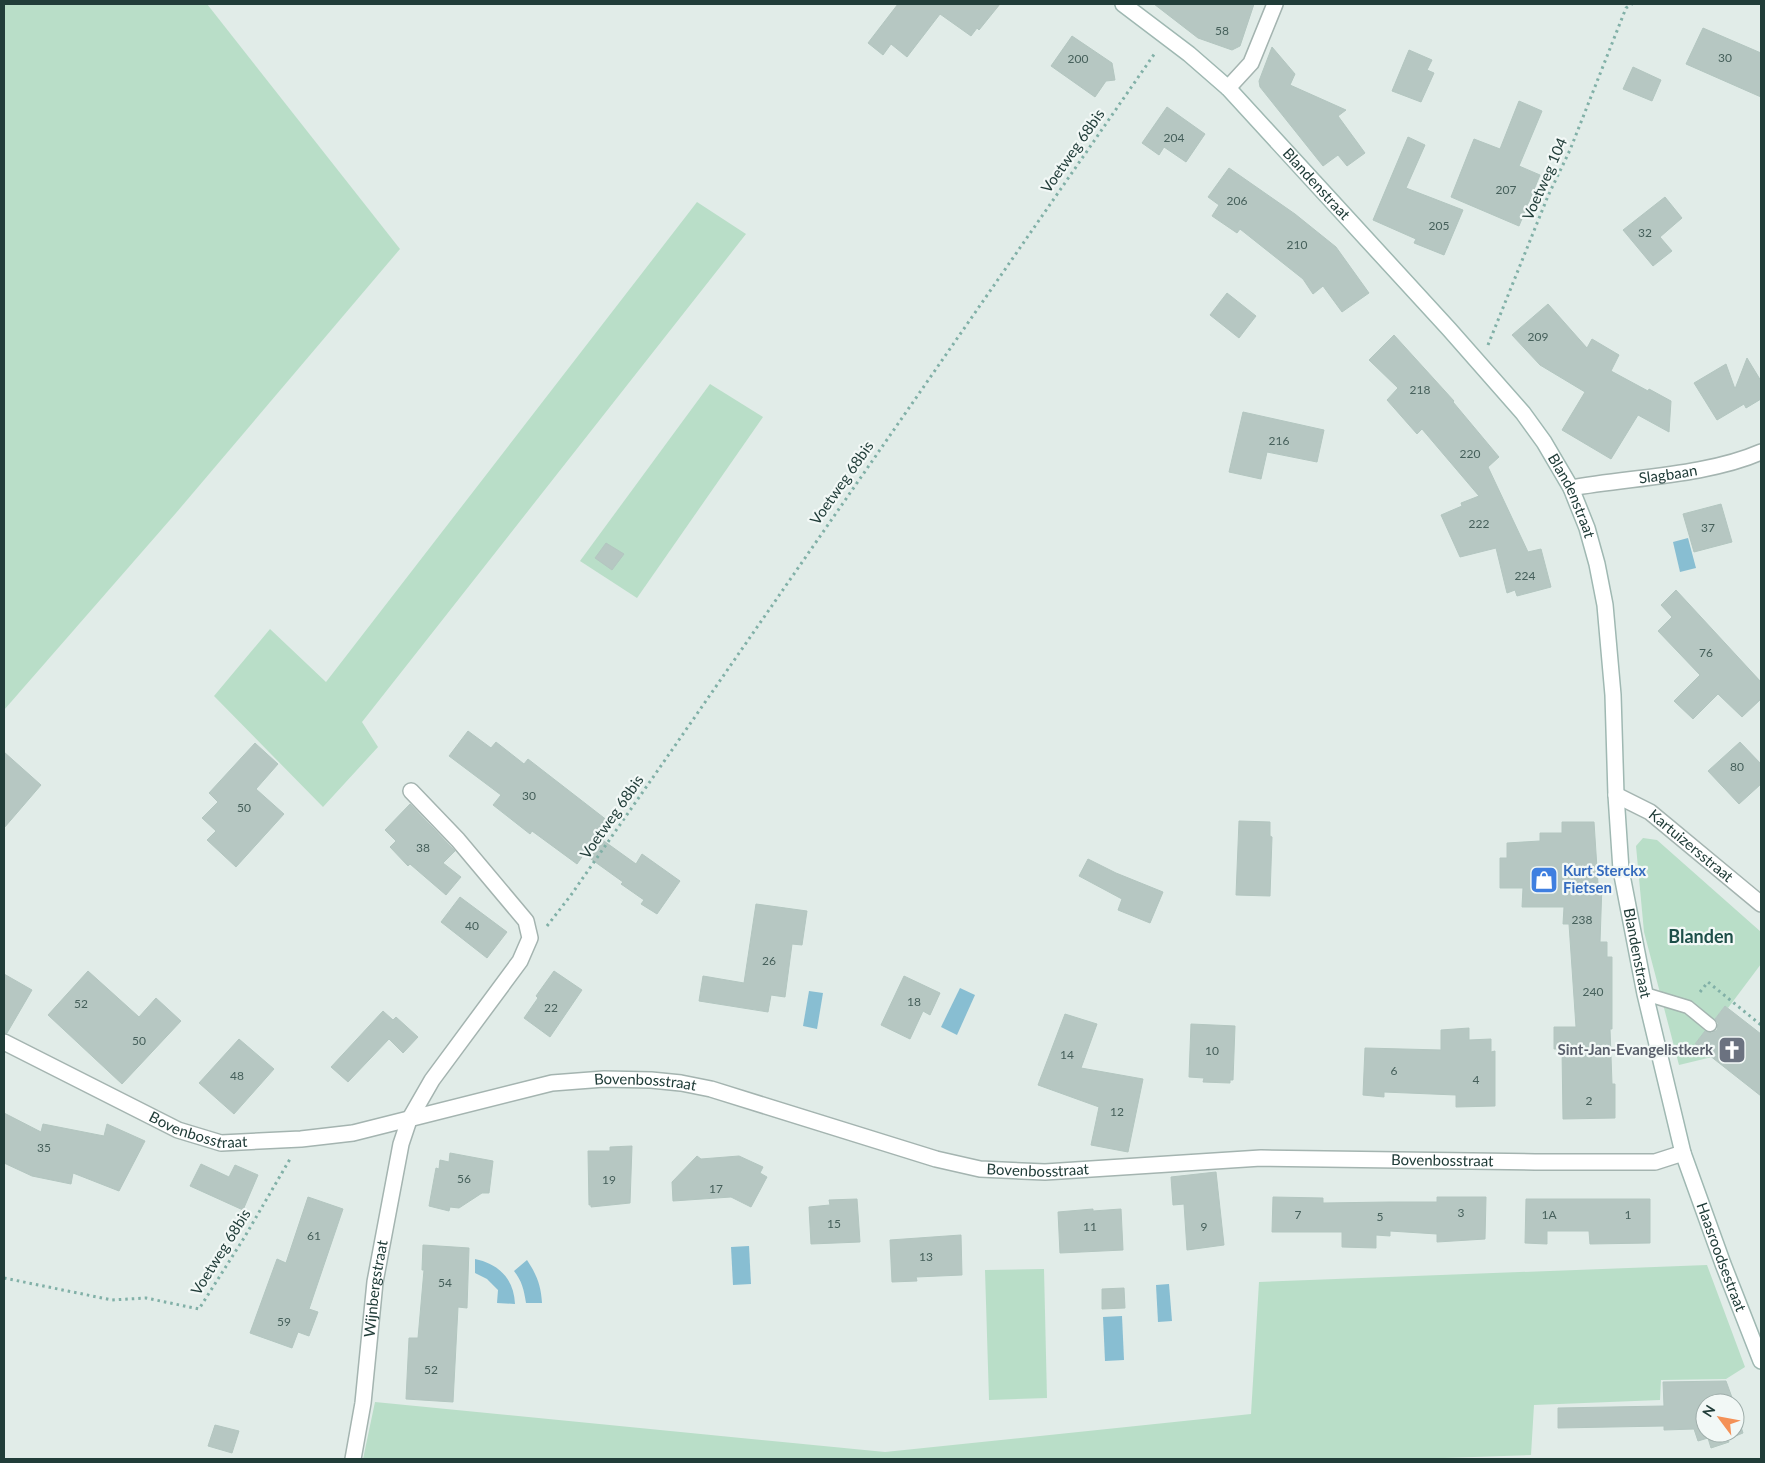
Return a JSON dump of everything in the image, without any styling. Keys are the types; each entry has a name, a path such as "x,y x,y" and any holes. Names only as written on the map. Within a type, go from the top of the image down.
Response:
{"street":[{"name":"Blandenstraat","path":"1123,4 1189,54 1228,88 1481,364 1523,413 1544,442 1571,488 1590,537 1605,605 1613,695 1616,795 1621,870 1645,994 1683,1153"},
{"path":"1228,88 1250,63 1275,4"},
{"name":"Slagbaan","path":"1571,488 1725,465 1761,452"},
{"path":"409,1120 432,1080 520,961 530,938 526,921 458,840 411,791"},
{"name":"Kartuizersstraat","path":"1616,795 1650,812 1761,904"},
{"name":"Bovenbosstraat","path":"4,1042 178,1130 221,1143 301,1139 353,1133 552,1084 604,1079 681,1083 711,1089 936,1159 980,1170 1045,1172 1261,1158 1655,1162 1683,1153"},
{"name":"Wijnbergstraat","path":"353,1459 363,1402 375,1282 401,1144 409,1120"},
{"name":"Haasroodsestraat","path":"1683,1153 1761,1361"}],"lane":[{"path":"1645,994 1688,1007 1710,1025"}],"path":[{"name":"Voetweg 104","path":"1481,364 1548,196 1570,150 1626,8 1632,4"},
{"name":"Voetweg 68bis","path":"530,938 546,927 571,895 1166,36"},
{"path":"1688,1007 1708,982 1761,1025"},
{"name":"Voetweg 68bis","path":"4,1278 112,1300 146,1298 199,1309 244,1238 301,1139"}],"green space":[{"path":"4,4 207,4 400,249 176,513 4,710"},
{"path":"697,202 746,234 362,722 378,747 323,807 214,696 270,629 326,682"},
{"path":"710,384 763,417 637,598 580,561"},
{"path":"1643,838 1657,840 1761,932 1761,964 1728,1008 1725,1006 1695,1044 1712,1057 1679,1065 1644,932 1636,846"},
{"path":"1707,1265 1745,1367 1726,1379 1661,1380 1660,1400 1534,1405 1531,1455 1414,1459 363,1459 375,1402 885,1452 1251,1414 1259,1282"},
{"path":"1044,1269 1047,1398 989,1400 985,1270"}],"water":[{"path":"1688,538 1696,568 1680,572 1673,542"},
{"path":"960,988 975,995 957,1035 941,1027"},
{"path":"809,991 823,993 817,1029 803,1026"},
{"path":"749,1246 751,1284 733,1285 731,1247"},
{"path":"475,1259 484,1261 504,1274 512,1287 515,1304 497,1303 498,1290 487,1279 475,1273"},
{"path":"527,1260 538,1281 542,1303 526,1303 519,1278 514,1271"},
{"path":"1169,1284 1172,1321 1158,1322 1156,1285"},
{"path":"1122,1316 1124,1360 1105,1361 1103,1317"}],"building":[{"path":"898,4 1000,4 979,30 977,28 971,36 940,14 907,57 891,44 883,55 868,43"},
{"path":"1154,4 1254,4 1240,46 1232,50 1198,38"},
{"path":"1703,28 1761,53 1761,97 1686,64"},
{"path":"1072,36 1112,63 1115,80 1106,81 1095,97 1051,66"},
{"path":"1272,47 1295,74 1290,85 1346,110 1338,116 1365,153 1347,166 1338,155 1323,166 1260,87 1259,81"},
{"path":"1409,50 1432,60 1427,70 1434,73 1421,102 1392,91"},
{"path":"1633,67 1661,80 1652,101 1623,89"},
{"path":"1519,101 1542,111 1519,166 1540,175 1519,226 1451,197 1474,139 1500,149"},
{"path":"1167,107 1205,134 1186,162 1164,147 1159,155 1142,143"},
{"path":"1408,137 1425,145 1406,188 1463,210 1444,255 1414,243 1416,239 1373,220"},
{"path":"1229,168 1295,214 1336,247 1369,293 1342,312 1323,286 1313,294 1303,279 1240,229 1237,233 1212,216 1219,205 1208,197"},
{"path":"1665,197 1682,218 1660,237 1672,251 1653,266 1623,230"},
{"path":"1227,293 1256,316 1239,338 1210,315"},
{"path":"1548,304 1587,348 1592,339 1619,355 1611,371 1671,401 1669,432 1638,415 1611,459 1562,430 1585,392 1540,365 1512,335"},
{"path":"1394,335 1454,401 1499,457 1488,467 1528,552 1541,549 1551,587 1517,596 1515,590 1507,593 1496,548 1460,557 1441,515 1462,506 1461,503 1479,496 1422,429 1417,434 1387,400 1398,388 1369,360"},
{"path":"1747,358 1761,381 1761,399 1746,408 1744,404 1717,420 1694,383 1726,364 1735,389"},
{"path":"1243,412 1324,430 1317,462 1267,452 1261,479 1229,472"},
{"path":"1721,504 1732,542 1694,552 1683,514"},
{"path":"606,543 624,554 612,570 595,558"},
{"path":"1676,590 1761,682 1761,699 1742,717 1718,694 1693,719 1674,701 1700,675 1658,631 1672,617 1661,605"},
{"path":"468,731 491,748 496,742 524,764 528,759 608,821 597,836 636,864 642,854 680,881 657,914 641,904 644,900 621,884 623,882 584,854 577,864 532,831 530,834 493,805 501,795 449,756"},
{"path":"1740,742 1761,764 1761,784 1739,804 1708,771"},
{"path":"255,743 278,764 256,789 284,814 236,867 207,840 216,831 202,818 218,802 209,793"},
{"path":"4,752 41,785 4,828"},
{"path":"410,804 455,851 443,863 461,877 446,895 410,864 408,866 390,847 396,841 385,830"},
{"path":"1239,821 1270,822 1270,836 1272,837 1270,896 1236,895"},
{"path":"1562,822 1594,822 1598,884 1602,884 1600,942 1607,942 1607,957 1612,957 1612,1029 1610,1029 1612,1084 1615,1084 1615,1118 1563,1119 1562,1049 1554,1049 1554,1027 1576,1027 1569,924 1563,924 1564,907 1522,907 1523,888 1500,888 1500,858 1507,858 1507,843 1540,841 1540,833 1562,833"},
{"path":"1088,859 1116,873 1163,892 1150,923 1118,910 1122,899 1079,876"},
{"path":"460,897 507,932 487,958 441,922"},
{"path":"756,904 807,911 802,945 792,944 785,997 771,995 768,1012 699,1001 703,976 744,983"},
{"path":"88,971 139,1017 156,998 181,1021 122,1084 48,1015"},
{"path":"554,971 582,990 550,1037 524,1018 538,998 536,996"},
{"path":"4,974 32,990 7,1033 4,1033"},
{"path":"904,976 940,993 930,1015 923,1011 910,1039 881,1025"},
{"name":"Sint-Jan-Evangelistkerk","path":"1725,1006 1761,1034 1761,1096 1695,1044 1705,1031 1712,1033 1717,1030 1718,1023 1715,1019"},
{"path":"383,1011 393,1020 396,1017 418,1037 403,1053 389,1039 348,1082 331,1067"},
{"path":"1065,1014 1097,1024 1081,1068 1143,1079 1128,1152 1091,1145 1099,1107 1038,1085"},
{"path":"1191,1024 1235,1026 1233,1080 1230,1080 1230,1083 1203,1082 1204,1078 1189,1077"},
{"path":"1469,1028 1469,1040 1491,1039 1491,1052 1495,1051 1495,1106 1456,1107 1456,1095 1384,1092 1384,1097 1363,1095 1365,1048 1441,1050 1441,1030"},
{"path":"239,1039 274,1069 234,1114 199,1083"},
{"path":"4,1113 41,1132 43,1124 104,1136 107,1124 145,1141 119,1191 73,1173 71,1184 32,1176 4,1163"},
{"path":"632,1146 630,1203 591,1207 589,1205 588,1151 610,1151 610,1147"},
{"path":"450,1153 493,1161 489,1193 482,1193 459,1208 450,1207 449,1211 429,1206 436,1168 439,1169 440,1160 449,1162"},
{"path":"697,1156 701,1159 739,1156 763,1167 760,1173 767,1177 751,1207 731,1197 673,1201 672,1182"},
{"path":"201,1164 229,1177 235,1165 258,1175 243,1210 190,1186"},
{"path":"1216,1172 1224,1245 1187,1250 1184,1204 1173,1205 1171,1177"},
{"path":"308,1197 343,1209 309,1309 318,1312 309,1336 298,1332 292,1348 250,1333 277,1259 286,1263"},
{"path":"1273,1197 1323,1198 1323,1203 1437,1202 1437,1197 1486,1197 1485,1239 1437,1242 1437,1234 1390,1231 1390,1236 1376,1235 1376,1248 1342,1247 1342,1232 1272,1232"},
{"path":"857,1199 860,1242 811,1244 809,1207 830,1205 829,1200"},
{"path":"1526,1199 1650,1199 1650,1243 1590,1244 1589,1231 1547,1231 1547,1244 1525,1243"},
{"path":"1093,1209 1093,1211 1121,1209 1123,1250 1060,1253 1058,1212"},
{"path":"961,1235 962,1275 916,1277 917,1281 892,1282 890,1240"},
{"path":"423,1245 469,1248 467,1308 458,1307 453,1402 406,1399 409,1338 418,1338 424,1270 422,1270"},
{"path":"1124,1288 1125,1308 1102,1309 1102,1289"},
{"path":"1726,1381 1730,1393 1695,1393 1695,1432 1694,1429 1664,1430 1664,1426 1558,1428 1558,1408 1664,1406 1663,1382"},
{"path":"215,1425 239,1431 232,1453 208,1446"},
{"path":"1710,1443 1726,1443 1711,1448"}],"place":[{"name":"Kurt Sterckx Fietsen","path":"1544,880"},
{"name":"Sint-Jan-Evangelistkerk","path":"1732,1050"}],"district":[{"name":"Blanden","path":"1701,937"}]}
